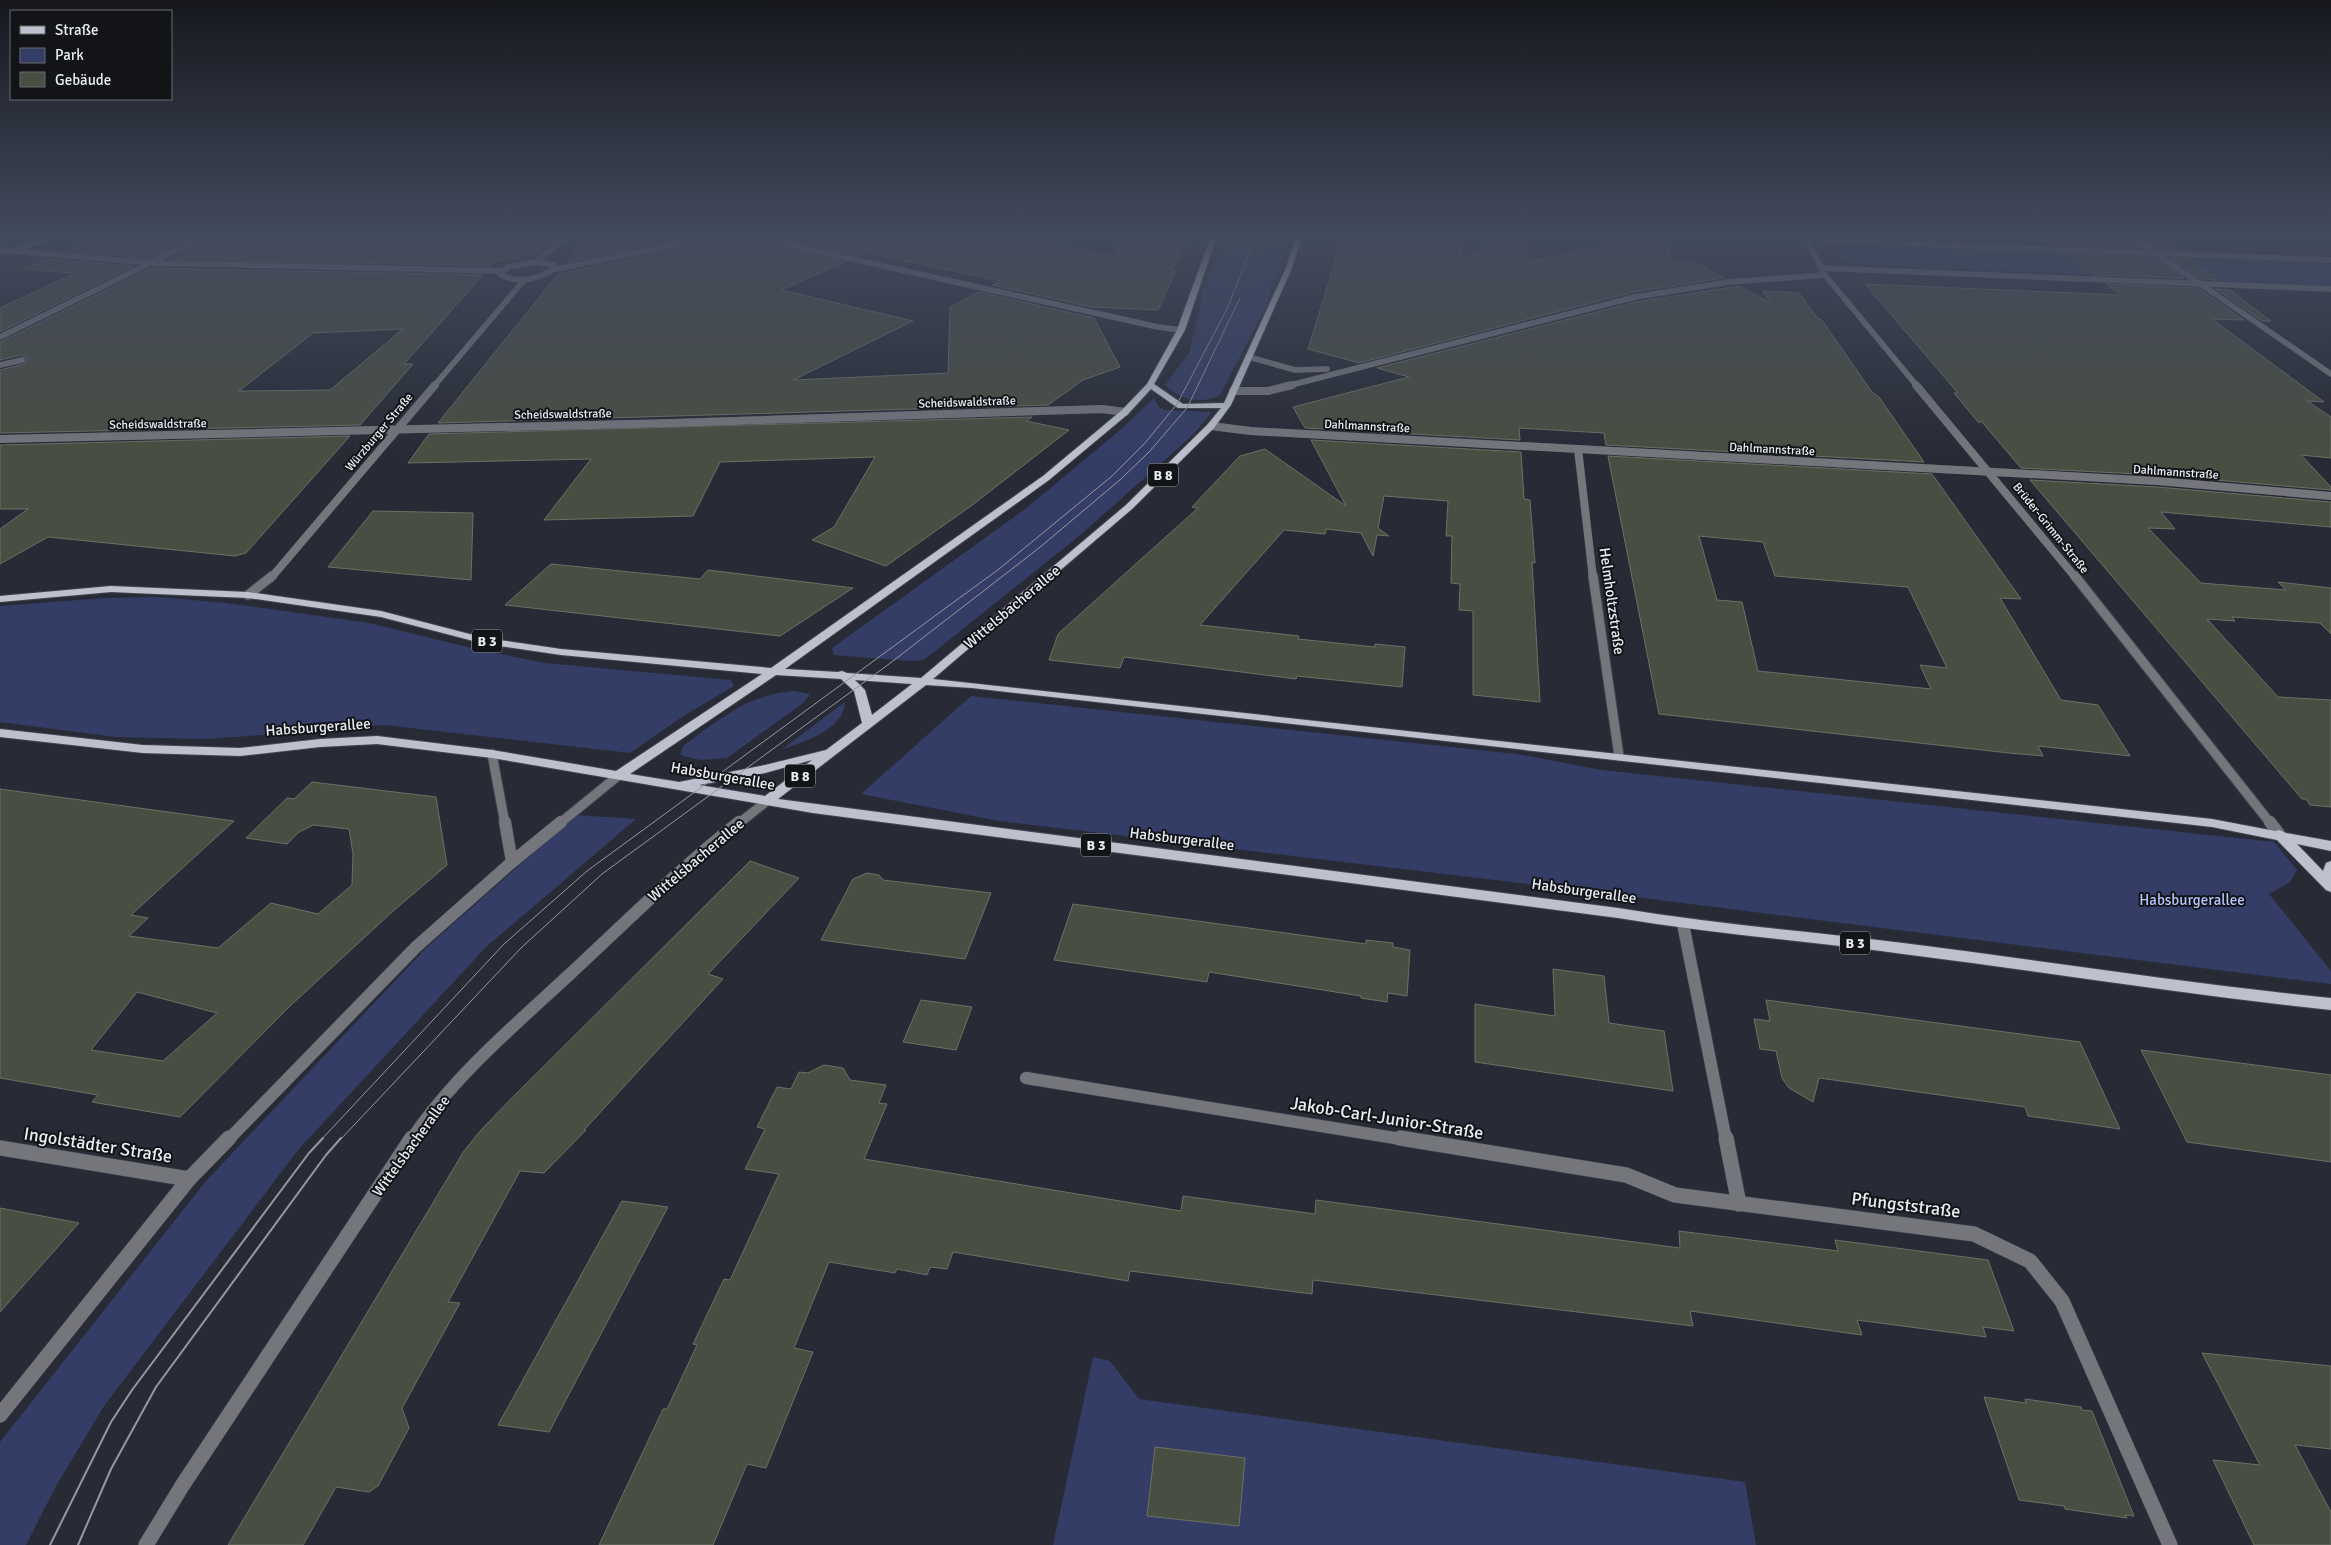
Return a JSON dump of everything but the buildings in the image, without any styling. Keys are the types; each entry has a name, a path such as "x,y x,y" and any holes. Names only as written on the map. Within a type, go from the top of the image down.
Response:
{"main road":[{"path":"619,776 774,671 1046,478 1125,412 1150,385 1181,330 1189,308"},
{"name":"Wittelsbacherallee","path":"767,801 924,680 1122,514 1211,426 1227,405 1271,308"},
{"path":"1150,385 1181,406 1227,405"},
{"name":"B 3","path":"0,599 111,589 248,595 381,614 485,641 562,652 774,671 924,680 1619,756 2170,818 2279,834 2331,846"},
{"path":"842,674 859,690 868,723"},
{"name":"Habsburgerallee","path":"0,733 143,749 240,752 320,743 377,740 492,754 813,809 1618,913 1684,924 1921,950 2252,996 2331,1004"},
{"path":"676,786 765,769 833,750"},
{"path":"2279,834 2331,886"},
{"path":"2331,866 2329,875 2331,886"}],"street":[{"path":"0,337 60,308"},
{"name":"Würzburger Straße","path":"248,595 268,582 500,308"},
{"path":"1073,308 1158,327 1181,330"},
{"path":"1233,391 1268,391 1591,308"},
{"name":"Brüder-Grimm-Straße","path":"1853,308 1990,472 2279,834"},
{"path":"2235,308 2331,374"},
{"path":"1249,357 1295,370 1312,371 1360,366"},
{"path":"0,365 22,360"},
{"name":"Scheidswaldstraße","path":"0,439 672,423 1102,409 1125,412"},
{"name":"Dahlmannstraße","path":"1211,426 1251,431 2157,481 2331,496"},
{"name":"Helmholtzstraße","path":"1578,449 1597,612 1619,756"},
{"path":"492,754 512,862"},
{"path":"0,1415 189,1179 416,947 512,862 619,776"},
{"name":"Wittelsbacherallee","path":"146,1545 182,1486 420,1128 449,1092 496,1042 702,851 767,801"},
{"path":"1684,924 1739,1204"},
{"name":"Jakob-Carl-Junior-Straße","path":"1026,1078 1626,1175 1674,1195 1739,1204"},
{"name":"Ingolstädter Straße","path":"0,1148 189,1179"},
{"name":"Pfungststraße","path":"1739,1204 1974,1234 2030,1260 2062,1301 2170,1545"}],"green space":[{"path":"1200,308 1265,308 1220,395 1206,400 1183,397 1165,385 1189,353"},
{"path":"1154,398 1159,407 1165,410 1212,412 1192,436 1079,536 923,660 912,661 834,655 832,648 1024,510 1126,425"},
{"path":"159,597 227,603 369,623 484,651 545,663 731,680 734,686 685,715 630,753 384,725 318,728 263,735 204,739 116,737 0,722 0,606 105,598"},
{"path":"794,691 810,694 802,704 727,758 700,760 680,755 683,746 735,710 762,697"},
{"name":"Habsburgerallee","path":"971,696 1517,754 1602,770 2274,842 2297,870 2290,882 2269,894 2331,971 2331,984 1595,892 999,821 861,794"},
{"path":"845,702 843,712 838,720 821,734 781,750"},
{"path":"576,815 636,819 486,947 298,1150 104,1406 56,1486 26,1545 0,1545 0,1442 206,1181 426,948"},
{"path":"1093,1357 1110,1361 1139,1399 1745,1482 1756,1545 1053,1545"}],"tram line":[{"path":"321,1140 504,944 587,871 999,569 1112,476 1145,443 1177,404 1227,308"},
{"path":"340,1140 521,948 602,874 889,664 1039,548 1121,479 1149,452 1187,408 1235,308"},
{"path":"50,1545 111,1422 132,1390 309,1153 323,1138"},
{"path":"78,1545 111,1469 156,1387 326,1155 341,1138"}]}
